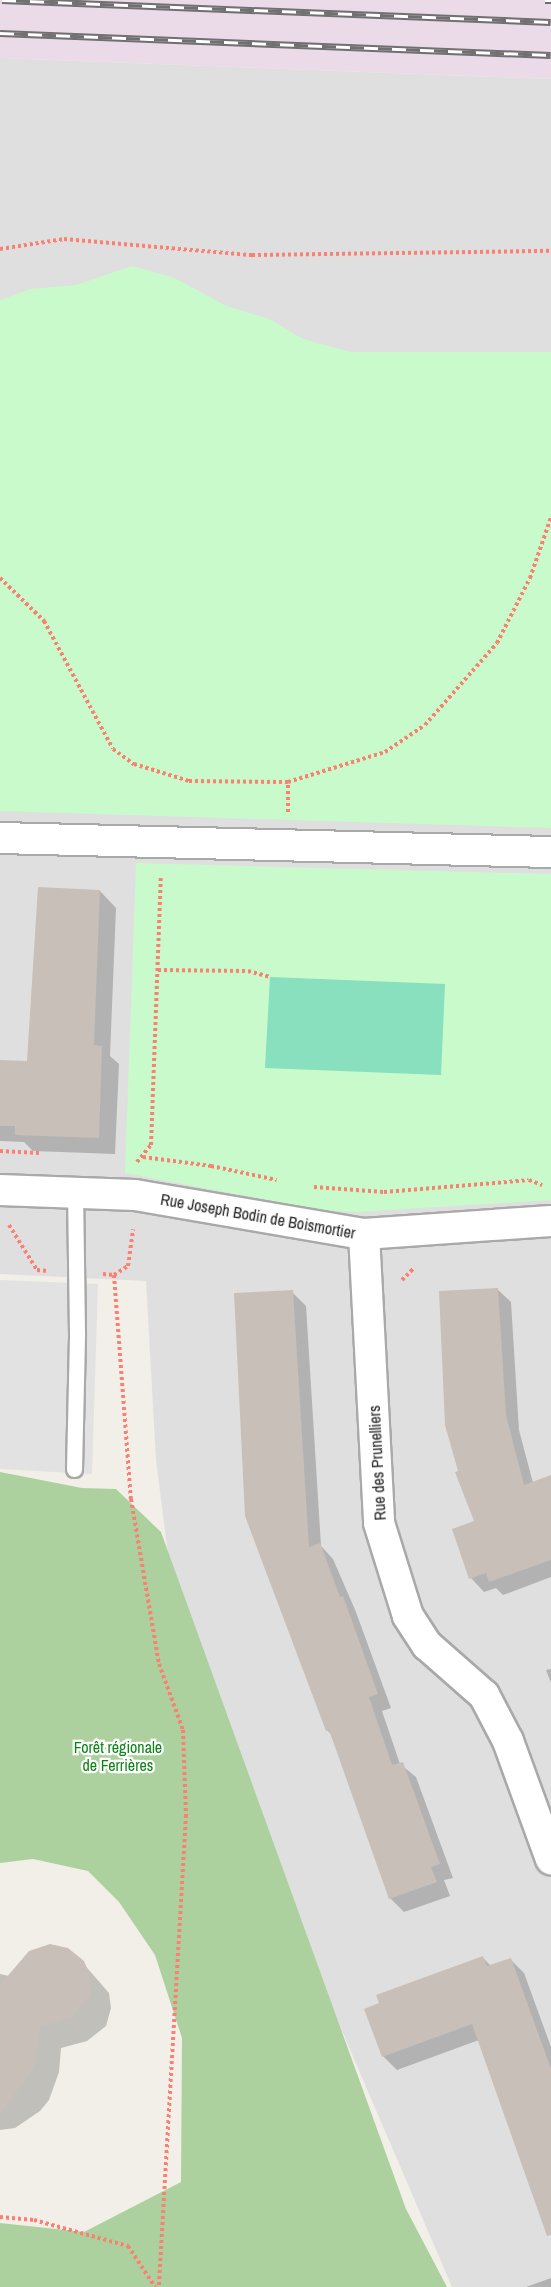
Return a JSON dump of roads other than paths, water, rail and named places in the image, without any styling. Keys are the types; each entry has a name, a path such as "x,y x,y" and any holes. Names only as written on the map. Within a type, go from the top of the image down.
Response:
{"street":[{"path":"0,838 153,845 551,852"},
{"name":"Rue Joseph Bodin de Boismortier","path":"0,1190 135,1195 364,1234 551,1221"},
{"name":"Rue des Prunelliers","path":"364,1234 380,1523 408,1616 427,1645 484,1695 508,1741 551,1859"}],"lane":[{"path":"74,1468 78,1333 75,1193"}],"railway":[{"path":"2,0 551,22"},
{"path":"545,0 551,0"},
{"path":"0,33 551,55"}],"park label":[{"name":"Forêt régionale de Ferrières","path":"118,1756"}]}
